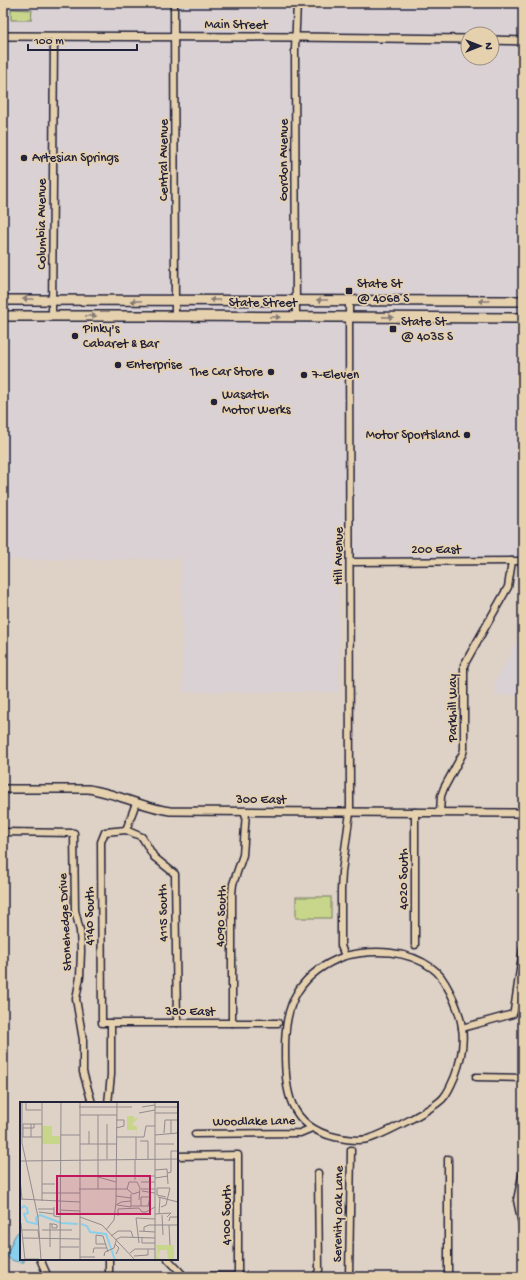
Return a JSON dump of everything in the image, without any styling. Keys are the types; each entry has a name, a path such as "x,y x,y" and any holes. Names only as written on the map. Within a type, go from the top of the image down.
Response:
{"main road":[{"name":"State Street","path":"3,300 523,301"},
{"name":"State Street","path":"3,316 349,316 523,318"}],"street":[{"name":"Central Avenue","path":"174,3 175,316"},
{"name":"Gordon Avenue","path":"296,317 295,49 297,3"},
{"name":"Main Street","path":"3,36 460,39"},
{"name":"Columbia Avenue","path":"52,316 54,36"},
{"path":"500,40 523,40"},
{"name":"Hill Avenue","path":"345,956 341,946 341,891 350,812 349,300"},
{"name":"Parkhill Way","path":"440,812 441,796 444,788 461,758 464,749 464,664 508,588 512,561"},
{"name":"200 East","path":"350,562 523,561"},
{"name":"300 East","path":"3,789 88,789 108,793 136,803 170,811 523,813"},
{"path":"126,830 136,803"},
{"name":"4090 South","path":"232,1023 232,894 233,884 243,855 246,812"},
{"name":"4020 South","path":"415,812 415,945"},
{"name":"4140 South","path":"102,1023 102,842 105,832 126,830"},
{"name":"4115 South","path":"126,830 142,837 154,857 175,874 177,1023"},
{"name":"Stonehedge Drive","path":"3,832 74,833 75,910 80,931 81,951 80,977 76,999 83,1040 83,1072 92,1102"},
{"path":"462,1028 513,1014 523,949"},
{"path":"370,952 398,954 412,957 434,968 447,985 457,1004 462,1028 464,1040 458,1068 452,1084 444,1098 414,1118 367,1139 345,1139 328,1135 312,1128 298,1115 289,1098 285,1072 286,1025 289,1009 298,992 308,978 318,970 345,956 370,952"},
{"name":"380 East","path":"102,1023 278,1023"},
{"path":"108,1102 111,1075 111,1023"},
{"path":"476,1077 523,1078"},
{"name":"Woodlake Lane","path":"195,1134 300,1133 312,1128"},
{"name":"Serenity Oak Lane","path":"349,1277 351,1150"},
{"name":"4100 South","path":"178,1156 238,1155 238,1276 184,1276"},
{"path":"448,1159 448,1277"},
{"path":"523,1171 517,1200 523,1229"},
{"path":"316,1277 319,1270 318,1173"},
{"path":"40,1260 48,1277"},
{"path":"108,1260 109,1271"},
{"path":"169,1260 184,1276"}],"shaded area":[{"path":"3,3 523,3 523,559 338,561 339,692 183,692 181,559 3,560"},
{"path":"523,630 523,695 494,695 495,682"}],"green space":[{"path":"11,9 32,10 31,20 11,20"},
{"path":"296,897 331,897 331,918 296,918"}],"water":[{"path":"20,1230 20,1260 24,1260 24,1262 14,1261 6,1255"}],"place":[{"name":"Artesian Springs","path":"24,158"},
{"name":"State St @ 4068 S","path":"349,291"},
{"name":"State St @ 4035 S","path":"393,329"},
{"name":"Pinky's Cabaret & Bar","path":"75,336"},
{"name":"Enterprise","path":"118,365"},
{"name":"The Car Store","path":"271,372"},
{"name":"7-Eleven","path":"304,375"},
{"name":"Wasatch Motor Werks","path":"214,402"},
{"name":"Motor Sportsland","path":"467,435"}]}
